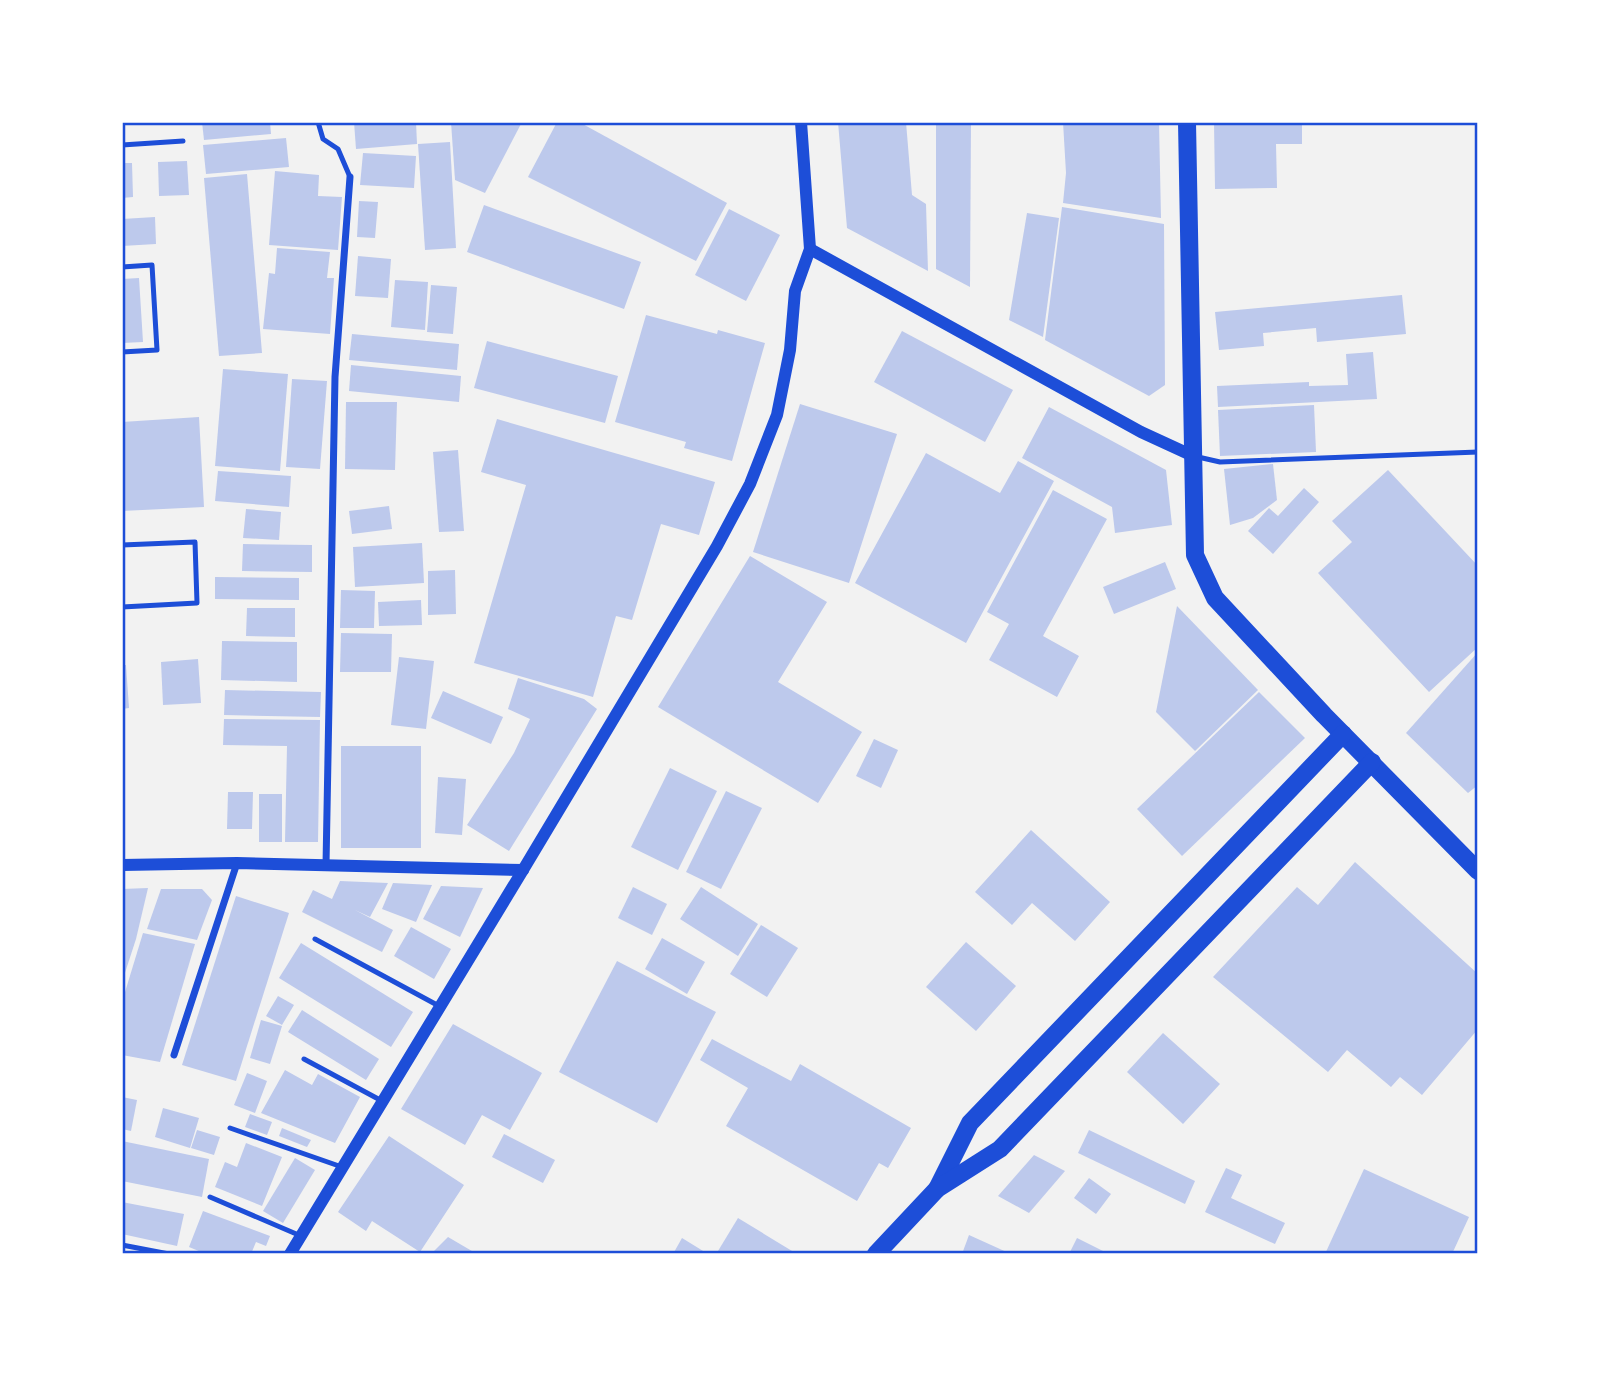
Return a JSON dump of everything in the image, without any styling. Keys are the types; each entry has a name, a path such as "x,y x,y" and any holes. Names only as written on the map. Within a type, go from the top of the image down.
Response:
{"main road":[{"path":"1187,122 1191,456 1195,555 1215,598 1478,872"},
{"path":"937,1189 970,1123 1343,734"},
{"path":"876,1254 937,1189 1000,1149 1372,762"}],"street":[{"path":"290,1254 717,546 750,484 777,415 790,351 795,291 810,249 801,122"},
{"path":"326,865 335,377 350,177"},
{"path":"810,249 1141,432 1191,456"},
{"path":"122,865 237,863 523,870"},
{"path":"174,1055 237,863"}],"lane":[{"path":"318,122 323,139 338,149 350,177"},
{"path":"122,145 183,141"},
{"path":"122,267 152,265 157,350 122,352"},
{"path":"1191,456 1220,462 1478,452"},
{"path":"122,545 195,542 197,603 122,607"},
{"path":"315,939 440,1007"},
{"path":"304,1059 382,1101"},
{"path":"230,1128 342,1167"},
{"path":"211,1197 301,1236"},
{"path":"122,1245 169,1254"}],"building":[{"path":"202,122 270,122 271,134 204,140"},
{"path":"354,122 416,122 417,144 356,149"},
{"path":"451,122 522,122 485,193 455,180"},
{"path":"557,122 579,122 727,203 696,261 528,177"},
{"path":"838,122 906,122 912,195 926,204 928,271 847,228"},
{"path":"936,122 971,122 970,287 936,269"},
{"path":"1063,122 1159,122 1161,218 1063,203 1066,173"},
{"path":"1214,122 1302,122 1302,144 1276,144 1277,188 1215,189"},
{"path":"286,138 289,167 206,174 203,145"},
{"path":"450,142 456,248 425,250 418,144"},
{"path":"363,153 416,156 414,188 360,185"},
{"path":"187,161 189,195 159,196 158,162"},
{"path":"122,163 132,163 133,197 122,198"},
{"path":"275,171 319,175 318,196 342,197 338,250 269,245"},
{"path":"247,174 262,353 219,356 204,178"},
{"path":"359,201 378,202 375,238 357,237"},
{"path":"484,205 641,262 624,309 467,252"},
{"path":"1062,207 1164,224 1165,385 1149,396 1045,340"},
{"path":"729,209 780,235 746,301 695,275"},
{"path":"1027,213 1059,218 1043,337 1009,320"},
{"path":"155,217 156,244 122,246 122,219"},
{"path":"277,248 330,252 327,278 334,278 330,334 263,329 269,273 275,274"},
{"path":"358,256 391,259 388,298 355,296"},
{"path":"139,278 143,342 122,343 122,279"},
{"path":"395,280 428,282 425,330 391,327"},
{"path":"431,285 457,287 453,334 427,332"},
{"path":"1402,295 1406,334 1317,342 1316,328 1263,333 1264,346 1219,350 1215,312"},
{"path":"646,315 717,334 718,330 765,343 732,461 684,448 686,442 615,422"},
{"path":"902,331 1013,390 985,442 874,382"},
{"path":"352,334 459,344 457,370 349,360"},
{"path":"487,341 618,376 605,423 474,388"},
{"path":"1373,352 1377,399 1218,407 1217,386 1309,382 1309,386 1348,385 1346,354"},
{"path":"351,365 461,376 459,402 349,391"},
{"path":"223,369 288,374 280,471 215,466"},
{"path":"292,379 327,381 320,469 286,467"},
{"path":"346,402 397,402 395,470 345,469"},
{"path":"800,404 897,434 849,583 753,552"},
{"path":"1314,405 1316,452 1220,456 1218,410"},
{"path":"1049,407 1166,470 1172,525 1115,533 1112,507 1022,458"},
{"path":"199,417 204,507 122,511 122,422"},
{"path":"497,419 715,482 699,535 661,524 632,620 616,616 593,697 474,663 526,485 481,472"},
{"path":"458,450 464,531 439,532 433,452"},
{"path":"926,453 1000,493 1018,461 1054,481 966,643 855,583"},
{"path":"1273,464 1277,500 1253,518 1230,525 1224,469"},
{"path":"1388,470 1478,566 1478,647 1429,692 1318,573 1352,542 1332,521"},
{"path":"218,471 291,476 289,507 215,501"},
{"path":"1304,488 1319,502 1273,554 1248,531 1269,508 1278,516"},
{"path":"1053,490 1107,519 1043,636 1079,656 1057,697 989,660 1009,624 987,612"},
{"path":"389,506 392,529 352,534 349,511"},
{"path":"246,509 281,512 279,540 243,538"},
{"path":"422,543 424,583 355,587 353,547"},
{"path":"243,544 312,545 312,572 242,571"},
{"path":"750,556 827,602 778,682 862,732 818,803 658,707"},
{"path":"1165,562 1176,589 1114,614 1103,587"},
{"path":"455,570 456,614 428,615 428,571"},
{"path":"215,577 299,578 299,600 215,599"},
{"path":"341,590 375,591 374,628 340,628"},
{"path":"421,600 422,625 379,626 378,602"},
{"path":"1177,606 1258,690 1195,751 1156,712"},
{"path":"247,608 295,608 295,637 246,636"},
{"path":"341,633 392,634 391,672 340,672"},
{"path":"222,641 297,642 297,682 221,680"},
{"path":"1478,652 1478,785 1468,793 1406,733"},
{"path":"399,657 434,661 426,729 391,725"},
{"path":"198,659 201,703 163,705 161,662"},
{"path":"122,665 126,665 129,708 122,709"},
{"path":"518,678 584,699 597,709 509,851 467,825 514,753 530,719 508,709"},
{"path":"225,690 321,692 320,717 224,715"},
{"path":"443,691 503,717 491,744 431,718"},
{"path":"1259,692 1305,738 1182,856 1137,809"},
{"path":"224,719 320,720 318,842 285,842 287,746 223,745"},
{"path":"874,739 898,750 881,788 856,776"},
{"path":"341,746 421,746 421,848 341,848"},
{"path":"670,768 717,791 678,870 631,847"},
{"path":"438,777 466,779 462,835 435,833"},
{"path":"726,791 762,808 721,889 686,872"},
{"path":"228,792 253,792 252,829 227,829"},
{"path":"259,794 282,794 282,842 259,842"},
{"path":"1031,830 1110,902 1075,941 1032,903 1012,925 975,892"},
{"path":"1355,862 1478,974 1478,1029 1422,1095 1400,1077 1391,1087 1347,1050 1328,1072 1213,977 1297,887 1318,905"},
{"path":"340,881 388,883 370,917 355,910 393,930 382,952 302,912 313,890 332,899"},
{"path":"393,883 432,885 416,922 382,909"},
{"path":"441,886 483,888 460,937 423,919"},
{"path":"633,887 667,904 652,935 618,918"},
{"path":"701,887 758,924 738,956 680,919"},
{"path":"148,888 136,939 122,982 122,889"},
{"path":"161,889 202,889 212,900 197,940 147,929"},
{"path":"236,896 289,913 236,1081 182,1065"},
{"path":"761,925 798,948 767,997 730,974"},
{"path":"411,927 451,949 434,979 394,956"},
{"path":"143,933 195,944 160,1062 122,1055 122,1002"},
{"path":"662,938 705,962 687,994 645,969"},
{"path":"966,942 1016,986 976,1031 926,987"},
{"path":"301,943 413,1012 391,1047 279,978"},
{"path":"617,961 716,1012 657,1123 559,1072"},
{"path":"278,996 294,1005 282,1025 266,1016"},
{"path":"302,1010 379,1059 366,1080 288,1032"},
{"path":"261,1020 282,1026 270,1064 250,1058"},
{"path":"453,1024 542,1073 510,1130 482,1115 465,1145 401,1109"},
{"path":"1163,1033 1220,1084 1183,1124 1127,1072"},
{"path":"712,1039 791,1081 800,1064 911,1128 888,1168 879,1163 857,1201 726,1126 748,1088 700,1060"},
{"path":"285,1070 312,1085 318,1074 360,1097 335,1143 261,1113"},
{"path":"247,1073 267,1081 255,1113 234,1105"},
{"path":"122,1097 137,1100 131,1131 122,1129"},
{"path":"163,1108 199,1118 190,1148 155,1137"},
{"path":"250,1114 272,1122 267,1135 245,1127"},
{"path":"282,1128 311,1140 307,1147 279,1136"},
{"path":"197,1130 220,1137 214,1155 191,1148"},
{"path":"1089,1130 1195,1181 1185,1204 1078,1153"},
{"path":"504,1134 555,1160 543,1183 492,1157"},
{"path":"389,1136 464,1185 420,1252 372,1221 366,1231 338,1212"},
{"path":"122,1141 209,1159 202,1197 122,1181"},
{"path":"246,1143 282,1157 262,1206 215,1187 225,1162 237,1167"},
{"path":"1034,1155 1065,1171 1029,1213 998,1196"},
{"path":"295,1158 315,1170 283,1223 263,1211"},
{"path":"1226,1168 1242,1175 1231,1198 1285,1223 1275,1244 1205,1212"},
{"path":"1364,1169 1469,1217 1452,1254 1325,1254"},
{"path":"1089,1178 1111,1194 1096,1214 1074,1198"},
{"path":"122,1202 184,1214 177,1246 122,1234"},
{"path":"203,1211 270,1236 266,1246 256,1242 251,1254 206,1254 189,1247"},
{"path":"738,1218 797,1254 718,1251"},
{"path":"969,1235 1011,1254 962,1254"},
{"path":"448,1237 477,1254 431,1254"},
{"path":"682,1238 708,1254 673,1254"},
{"path":"1077,1238 1109,1254 1069,1254"}]}
